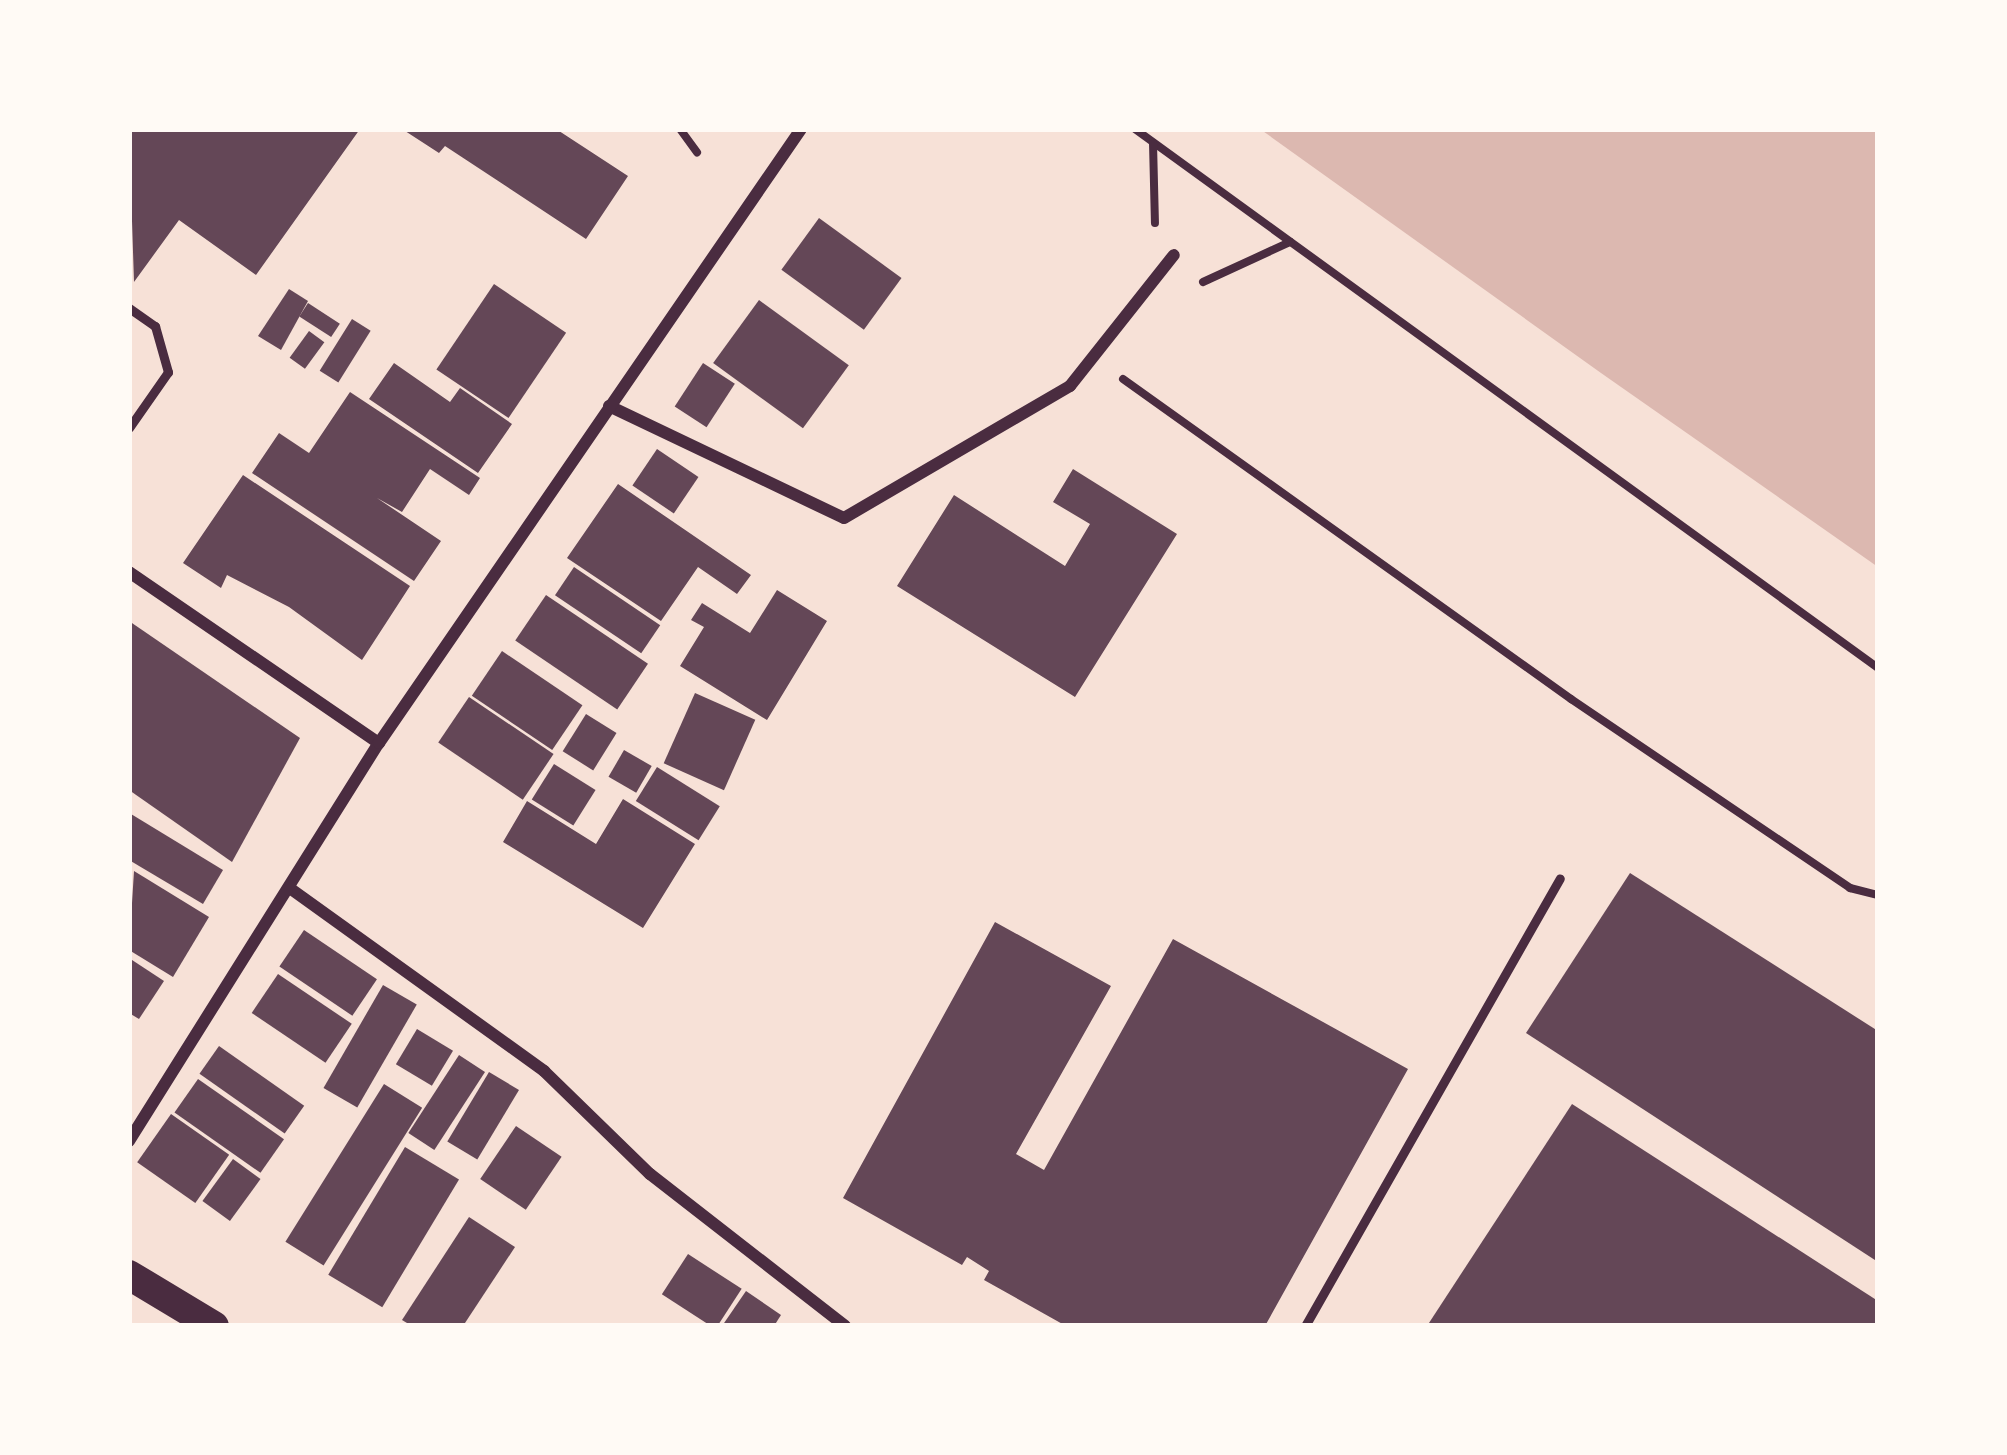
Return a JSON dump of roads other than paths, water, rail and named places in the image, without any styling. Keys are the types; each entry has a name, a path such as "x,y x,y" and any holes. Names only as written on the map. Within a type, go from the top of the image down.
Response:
{"main road":[{"path":"129,1275 214,1326"}],"street":[{"path":"129,1141 379,743 801,129"},
{"path":"609,406 844,518 1070,386 1096,360 1174,255"},
{"path":"129,572 379,743"},
{"path":"291,889 544,1071 650,1174 845,1326"}],"lane":[{"path":"129,308 155,326 169,372 129,428"},
{"path":"1305,1326 1560,878"}]}
